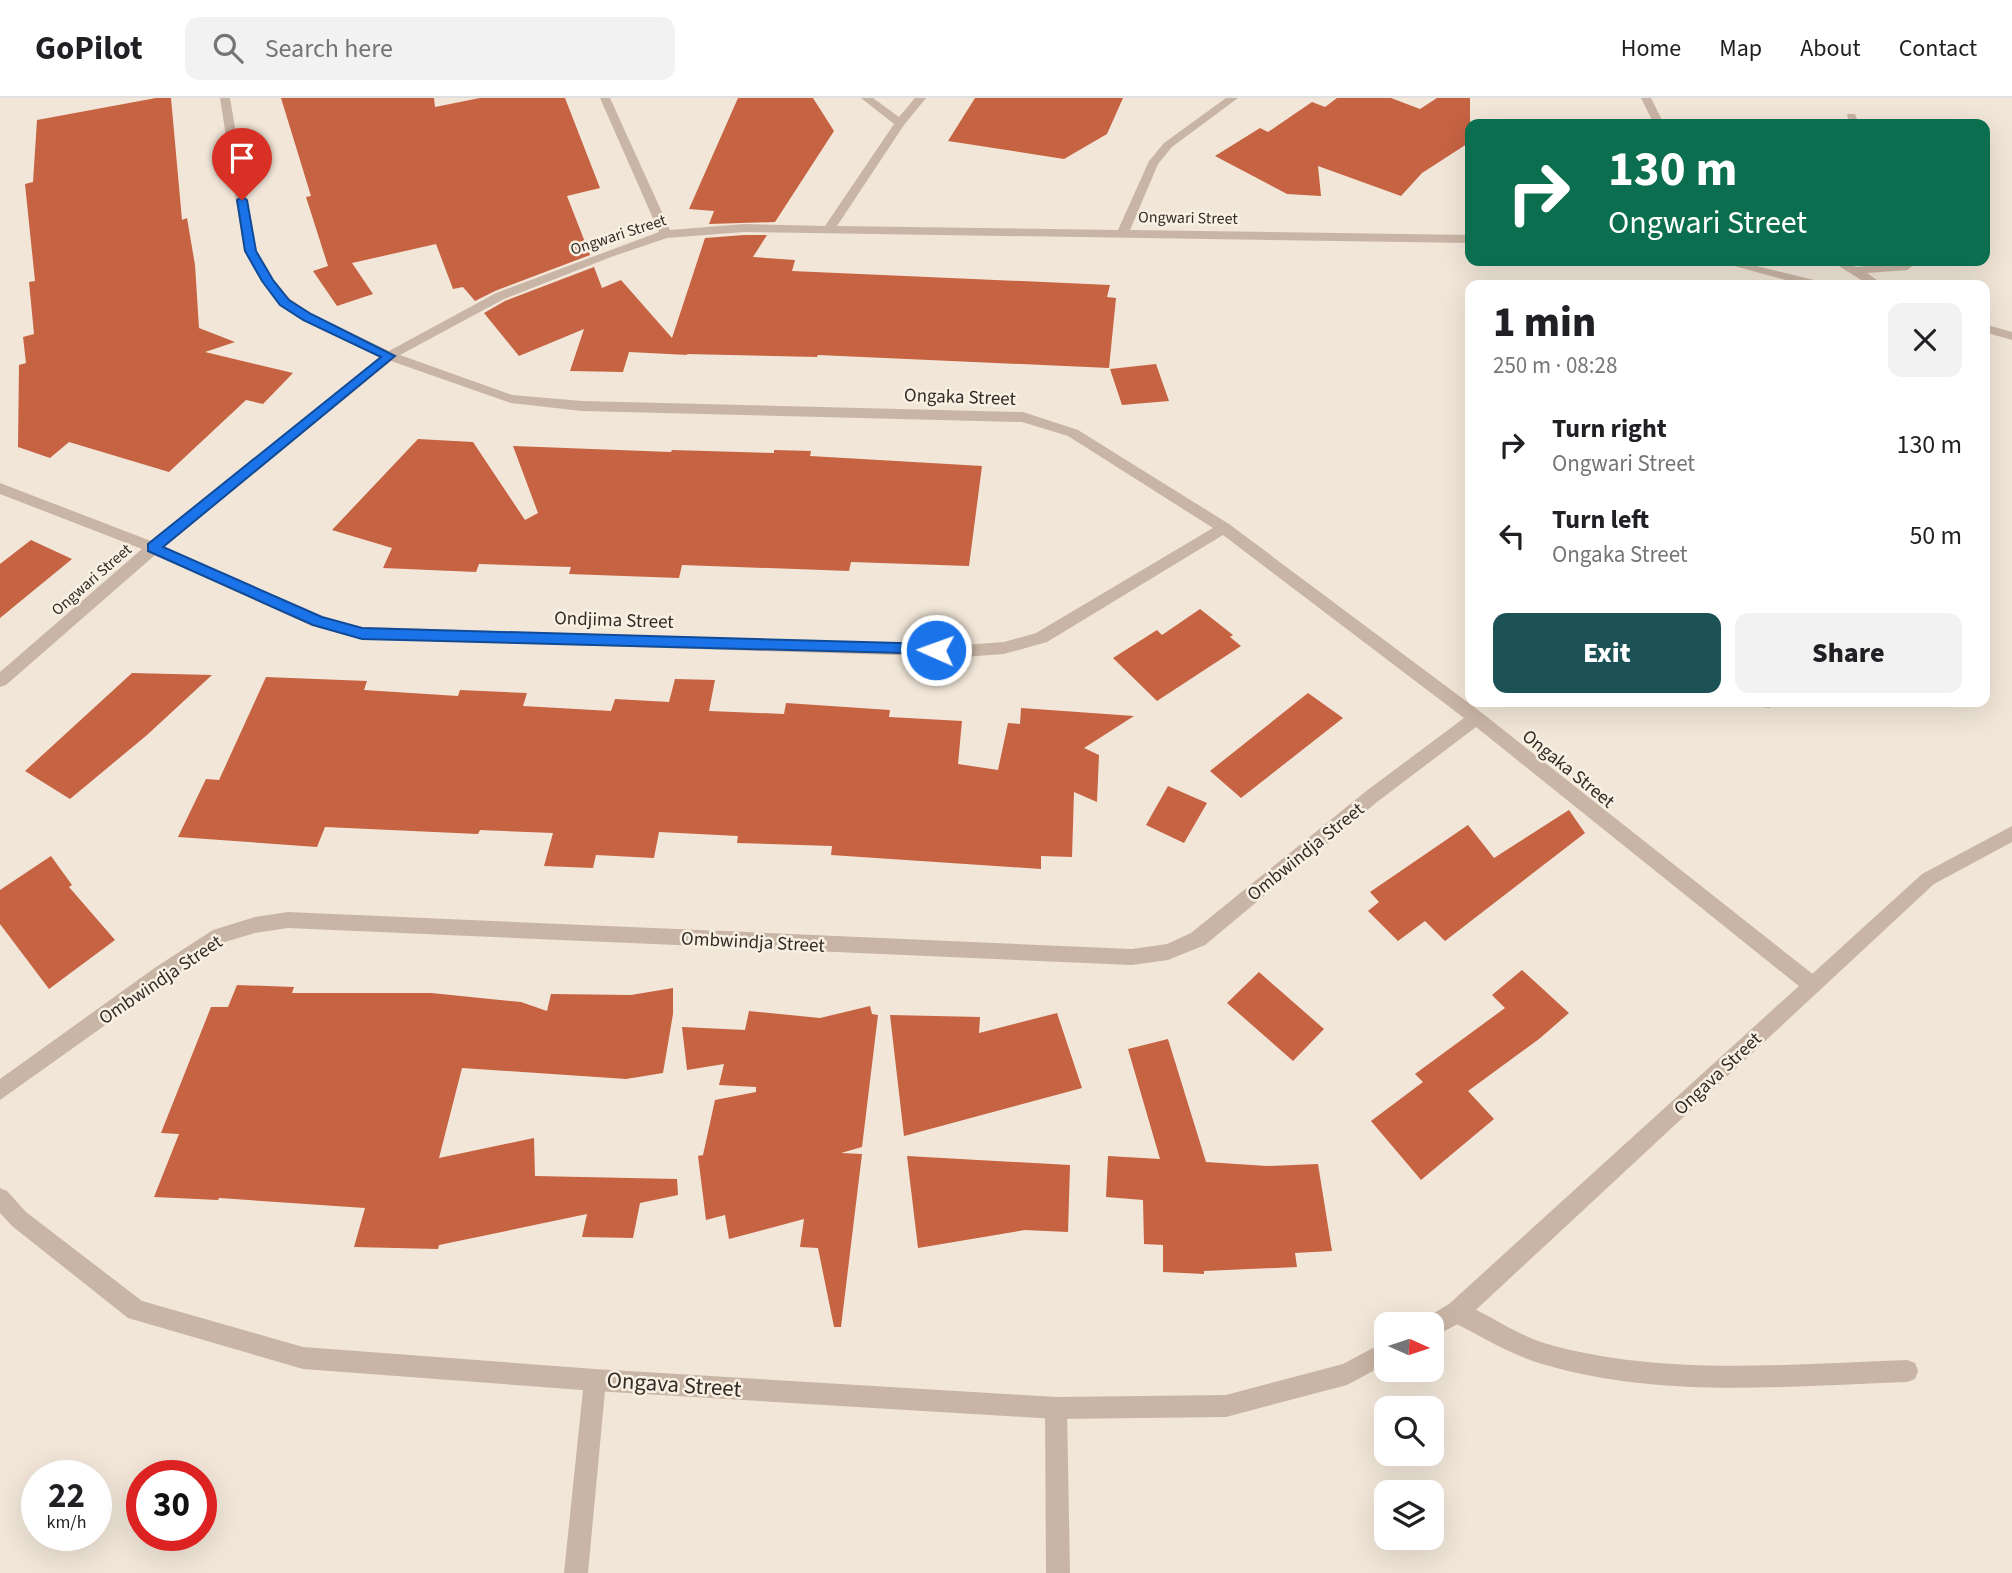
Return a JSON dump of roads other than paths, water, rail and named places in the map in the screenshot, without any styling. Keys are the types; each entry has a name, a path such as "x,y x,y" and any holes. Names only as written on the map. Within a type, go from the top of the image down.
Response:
{"street":[{"name":"Ongaka Street","path":"225,98 250,251 268,281 285,302 307,317 389,356 495,394 523,400 582,406 1023,417 1073,433 1224,528 1476,718 1812,985"},
{"path":"604,98 666,234"},
{"path":"866,98 900,123"},
{"path":"830,229 900,123 921,98"},
{"path":"1122,233 1153,163 1168,145 1233,98"},
{"path":"1646,98 1656,119"},
{"name":"Ongwari Street","path":"0,681 153,548 389,356 500,296 666,234 733,228 1465,239"},
{"path":"1742,266 1798,280"},
{"path":"1845,266 1869,280"},
{"path":"1853,271 1907,266"},
{"path":"1990,330 2012,336"},
{"name":"Ondjima Street","path":"0,488 153,548 318,622 362,633 963,651 1004,648 1041,638 1224,528"},
{"name":"Ombwindja Street","path":"0,1091 220,936 255,925 288,920 1132,957 1168,952 1198,939 1371,797 1476,718"},
{"name":"Ongava Street","path":"1444,1320 1457,1312 1928,879 2012,833"},
{"name":"Ongava Street","path":"0,1198 19,1219 136,1310 303,1358 596,1380 1056,1408 1226,1406 1347,1374 1374,1359"},
{"path":"1457,1312 1543,1353 1637,1373 1779,1375 1908,1371"},
{"path":"576,1573 596,1380"},
{"path":"1056,1408 1058,1573"}]}
